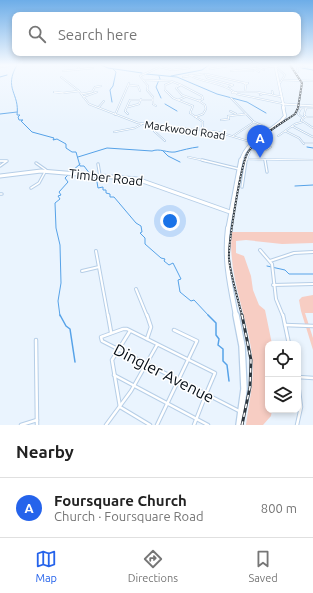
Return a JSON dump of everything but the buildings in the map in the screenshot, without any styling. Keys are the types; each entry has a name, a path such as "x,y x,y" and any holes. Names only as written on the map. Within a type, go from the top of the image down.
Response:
{"main road":[{"path":"239,425 244,389 242,346 225,260 225,240 241,159 252,142 284,118 284,104 280,85"}],"street":[{"name":"Mackwood Road","path":"71,85 79,91 88,104 142,124 202,131 232,136 252,142"},
{"path":"116,115 129,85"},
{"path":"133,85 138,86 140,91"},
{"path":"147,85 147,90 153,100 153,104 156,106"},
{"path":"166,85 164,88 170,96 192,106 190,113 204,123 202,131"},
{"path":"195,116 203,114 206,109 205,105 199,101 180,94 176,88 181,85 187,87 192,92 202,97 202,100 199,101"},
{"path":"216,85 229,87 236,93 260,100 313,107"},
{"path":"229,87 232,85"},
{"path":"245,91 246,85"},
{"path":"81,94 92,92 95,87 101,86"},
{"path":"64,93 79,91"},
{"path":"236,93 257,91 282,97"},
{"path":"271,95 273,93 272,91"},
{"path":"83,97 97,92"},
{"path":"260,95 264,93"},
{"path":"178,100 186,97"},
{"path":"231,98 254,122 270,128"},
{"path":"128,107 139,104 141,99"},
{"path":"128,114 125,111 130,100 153,100"},
{"path":"98,108 104,101"},
{"path":"306,117 304,115 307,106"},
{"path":"303,118 298,114 301,108 307,106"},
{"path":"230,111 236,114"},
{"path":"221,120 229,119 228,116 236,114 246,114"},
{"path":"303,118 313,117"},
{"path":"302,122 301,120 303,118"},
{"path":"232,136 254,122"},
{"path":"278,136 292,126 302,122"},
{"path":"302,122 313,128"},
{"path":"114,132 130,129 142,124"},
{"path":"309,126 313,125"},
{"path":"159,126 154,131 165,141"},
{"path":"292,126 313,137"},
{"path":"285,131 299,138 304,143 313,143"},
{"path":"242,188 246,160 251,149 266,150 271,147"},
{"path":"188,157 239,169"},
{"path":"241,159 313,160"},
{"path":"265,160 267,172"},
{"path":"0,161 7,161 0,166"},
{"path":"31,188 39,183 45,171 45,168 36,162"},
{"path":"98,164 100,176"},
{"name":"Timber Road","path":"0,176 45,171 129,178 152,183 209,206 230,212"},
{"path":"260,250 270,261 273,267 273,285 288,341"},
{"path":"96,251 111,333 123,329 130,331 215,374 194,425"},
{"path":"270,261 294,253 313,252"},
{"path":"82,270 99,267"},
{"path":"273,285 313,284"},
{"path":"136,289 151,327 147,340"},
{"path":"285,325 313,326"},
{"path":"157,425 197,341 174,330"},
{"path":"130,331 112,360 120,407 150,425"},
{"name":"Dingler Avenue","path":"111,333 101,337 101,340 241,412"},
{"path":"36,340 37,425"},
{"path":"106,425 134,385 157,344"},
{"path":"114,375 208,425"},
{"path":"301,378 313,378"},
{"path":"297,425 300,413"},
{"path":"21,425 37,420"}],"shaded area":[{"path":"232,232 313,232 313,243 282,244 246,240 236,241 236,253 244,256 251,276 253,290 259,305 265,310 271,341 265,341 265,413 272,413 271,416 263,425 246,425 253,364 250,340 235,279 231,248"},
{"path":"313,295 313,313 305,313 313,338 313,350 299,300 302,297"}],"waterway":[{"path":"12,85 17,112"},
{"path":"112,102 110,90 113,85"},
{"path":"157,85 156,87 161,98"},
{"path":"195,85 217,94 247,102 266,113"},
{"path":"165,104 177,111"},
{"path":"0,114 17,112"},
{"path":"17,112 17,115 20,115 18,117 19,120 23,120 21,121 32,132 54,138 53,140 57,139 66,144 66,148 72,152 76,152 80,164"},
{"path":"78,157 107,148 175,152 198,147"},
{"path":"307,147 313,148"},
{"path":"163,151 168,156 180,162"},
{"path":"71,172 80,164"},
{"path":"80,164 80,166 84,166 90,174"},
{"path":"60,316 58,301 61,283 60,245 56,228 55,203 60,199 58,196 61,195 59,192 68,182 65,178 68,175"},
{"path":"92,176 97,182 98,188 103,187 103,190 106,190 106,193 110,194 110,197 114,197 136,223 141,226 142,232 140,233 145,238 145,244 161,258 165,259 164,261 169,265 173,263 181,279 178,280 180,292 191,301 194,300 209,316"},
{"path":"295,186 313,185"},
{"path":"267,266 285,270 289,274 313,274"},
{"path":"60,315 66,326 70,329 75,362"},
{"path":"209,316 216,323 216,335 219,339 218,345 223,349 223,361 227,365 229,381"}],"railway":[{"path":"242,316 233,281 229,251 245,159 248,152 263,136 295,114 298,108 302,85"},
{"path":"242,315 251,360 250,387 242,425"}],"place":[{"name":"Foursquare Church","path":"260,158"}]}
